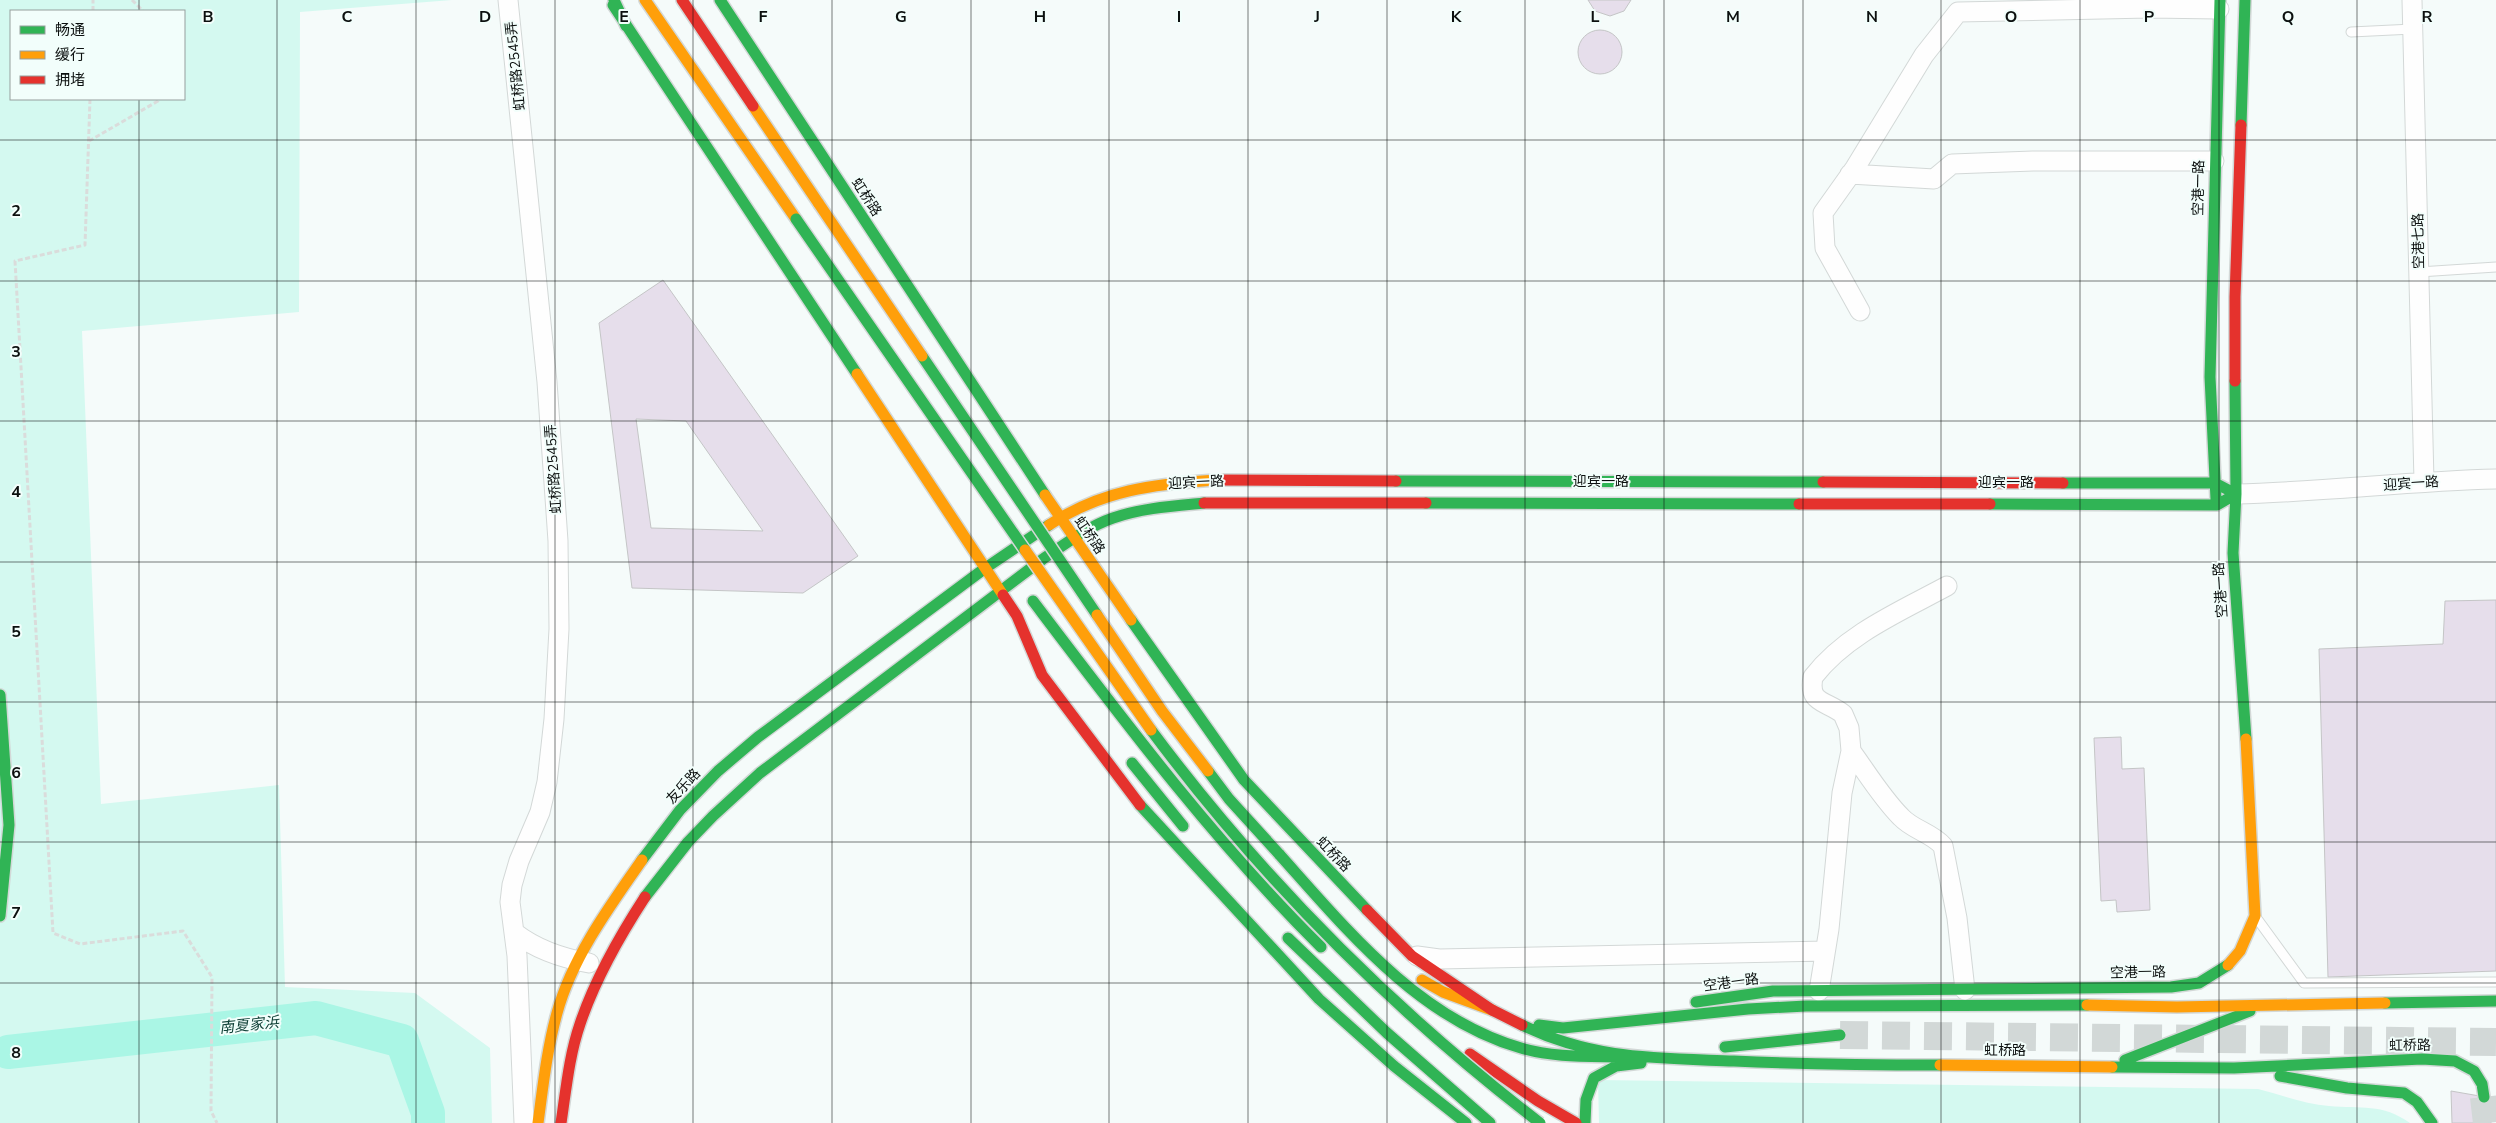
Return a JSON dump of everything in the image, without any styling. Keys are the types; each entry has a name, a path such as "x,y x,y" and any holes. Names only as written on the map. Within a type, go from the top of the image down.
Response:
{"main road":[{"path":"610,0 984,568 1017,616 1040,643"},
{"path":"614,0 626,26"},
{"path":"645,0 1124,692 1218,815 1277,883 1331,939 1452,1052 1540,1123"},
{"path":"682,0 1156,703 1229,799 1348,930 1411,988 1459,1022 1495,1040 1522,1048 1557,1054 1626,1057 1840,1035 1771,1030"},
{"name":"虹桥路","path":"720,0 1073,538 1244,780 1300,841 1412,956 1492,1010 1542,1035 1574,1046 1626,1057 1815,1064 2113,1065 2234,1068 2422,1058 2455,1061 2474,1071 2482,1084 2484,1097"},
{"name":"空港一路","path":"1626,1022 1694,1002 1773,991 2171,987 2199,983 2224,970 2240,951 2255,916 2246,740 2233,553 2236,494 2235,297 2245,0"},
{"name":"空港一路","path":"2219,5 2210,377 2215,483 2219,513 2233,553"},
{"name":"迎宾一路","path":"984,568 1060,518 1102,498 1156,484 1216,480 2215,483 2236,494 2219,513 1217,502 1160,506 1112,519 1073,538 999,590"},
{"name":"友乐路","path":"538,1123 546,1062 557,1012 578,961 614,900 680,810 718,771 758,737 984,568"},
{"path":"561,1123 570,1065 580,1025 604,966 636,914 669,866 701,828 737,793 794,746 923,650 999,590"},
{"path":"1033,601 1202,822 1287,915 1396,1016 1474,1083 1513,1113 1531,1123"},
{"path":"1017,616 1042,674 1148,815 1318,999 1394,1066 1466,1123"},
{"path":"0,695 9,825 0,916"},
{"path":"1126,755 1189,833"},
{"path":"1280,930 1346,995 1437,1078 1490,1123"},
{"path":"1348,930 1399,966 1444,992 1492,1010"},
{"path":"1390,995 1489,1067 1576,1123"},
{"name":"虹桥路","path":"1512,1019 1562,1028 1806,1006 2266,1005 2496,1001"},
{"path":"2113,1065 2266,1005"},
{"path":"1626,1022 1703,1026"},
{"path":"1585,1123 1586,1100 1594,1078 1616,1066 1675,1058"},
{"path":"2234,1068 2347,1088 2404,1093 2417,1102 2432,1123"}],"street":[{"name":"虹桥路2545弄","path":"508,0 547,382 558,541 559,619 554,719 547,782 540,812 519,861 512,885 510,902 515,933 524,1123"},
{"name":"空港七路","path":"2412,0 2424,481"},
{"path":"1860,311 1826,248 1823,213 1850,174 1924,55 1958,12 2219,5"},
{"path":"1850,174 1934,179 1952,164 2033,161 2214,161"},
{"name":"迎宾一路","path":"2236,494 2273,493 2424,481 2496,479"},
{"path":"1819,991 1842,794 1850,751 1849,728 1843,714 1816,698 1812,692 1813,677 1845,645 1888,617 1947,586"},
{"path":"1850,751 1900,817 1913,827 1938,840 1943,846 1958,918 1965,990"},
{"path":"515,933 530,945 578,961 604,966"},
{"path":"1412,956 1439,960 1825,950"}],"lane":[{"path":"2351,32 2413,29"},
{"path":"2419,272 2496,267"},
{"path":"2255,916 2304,983 2496,982"}],"path":[{"path":"132,0 142,10"},
{"path":"90,100 85,245 15,261 53,933 80,944 183,931 212,977 211,1111 217,1123"},
{"path":"89,141 159,100"}],"green space":[{"path":"0,0 452,0 300,12 299,312 82,331 101,804 279,785 285,987 415,993 490,1048 492,1123 0,1123"},
{"path":"1598,1080 2258,1089 2320,1105 2371,1108 2390,1112 2410,1123 1599,1123"}],"building":[{"path":"1588,0 1631,0 1624,11 1610,16 1595,11"},
{"path":"1604,30 1616,36 1621,43 1621,61 1616,68 1609,73 1596,74 1588,71 1581,64 1578,48 1581,40 1588,33"},
{"path":"663,280 858,556 803,593 632,588 599,323","holes":["636,419 686,421 763,531 651,528"]},
{"path":"2496,600 2496,971 2328,977 2319,649 2443,644 2445,601"},
{"path":"2121,737 2122,769 2144,768 2150,910 2117,912 2116,900 2101,901 2094,738"},
{"path":"2451,1091 2491,1098 2491,1123 2452,1123"}],"waterway":[{"name":"南夏家浜","path":"8,1052 316,1018 402,1041 428,1113 428,1123"}],"tunnel":[{"path":"1840,1035 2496,1042"},
{"path":"2484,1097 2487,1123"}],"traffic: fast":[{"path":"614,0 626,26"},
{"path":"720,0 1045,495"},
{"path":"2216,499 2210,377 2220,0"},
{"path":"2241,125 2245,0"},
{"path":"613,5 857,374"},
{"path":"796,219 1025,550"},
{"path":"922,356 1097,615"},
{"path":"2235,381 2236,494 2233,553 2246,739"},
{"path":"1396,481 1823,482"},
{"path":"2063,483 2215,483 2236,494"},
{"path":"1990,504 2217,505 2236,494"},
{"path":"645,897 688,842 760,773 1043,559 1085,531 1113,518 1169,506 1204,503"},
{"path":"1426,503 1799,504"},
{"path":"642,860 680,810 718,771 758,737 984,569 1049,525"},
{"path":"1033,601 1136,735 1207,823 1282,907 1321,947"},
{"path":"1131,620 1244,780 1367,910"},
{"path":"0,695 9,825 0,916"},
{"path":"1151,730 1238,838 1332,940 1433,1035 1540,1123"},
{"path":"1132,763 1183,826"},
{"path":"1208,771 1229,799 1279,854"},
{"path":"1140,805 1319,999 1394,1066 1466,1123"},
{"path":"1279,854 1331,912 1387,969 1418,994 1450,1016 1484,1034 1521,1048 1573,1056 1626,1057"},
{"path":"1288,938 1387,1033 1490,1123"},
{"path":"1696,1002 1773,991 2171,987 2199,983 2228,965"},
{"path":"2385,1003 2496,1001"},
{"path":"1539,1025 1563,1028 1748,1009 1806,1006 2087,1005"},
{"path":"2125,1060 2250,1011"},
{"path":"1522,1025 1574,1045 1600,1051 1652,1058 1811,1064 1940,1065"},
{"path":"1725,1047 1840,1035"},
{"path":"2112,1067 2234,1068 2422,1059 2455,1061 2474,1071 2482,1084 2484,1097"},
{"path":"1585,1123 1586,1100 1594,1078 1616,1066 1641,1063"},
{"path":"2280,1076 2347,1088 2404,1093 2417,1102 2432,1123"}],"traffic: slow":[{"path":"645,0 796,219"},
{"path":"753,106 819,204"},
{"path":"819,204 922,356"},
{"path":"857,374 1003,595"},
{"path":"1049,525 1069,513 1109,496 1150,487 1216,480"},
{"path":"1045,495 1131,620"},
{"path":"1025,550 1151,730"},
{"path":"1097,615 1162,711 1208,771"},
{"path":"2228,965 2240,951 2255,916 2246,739"},
{"path":"538,1123 557,1013 572,972 593,934 642,860"},
{"path":"1422,980 1443,992 1492,1010"},
{"path":"2087,1005 2177,1007 2385,1003"},
{"path":"1940,1065 2112,1067"}],"traffic: jam":[{"path":"682,0 753,106"},
{"path":"2235,381 2235,297 2241,125"},
{"path":"1216,480 1396,481"},
{"path":"1823,482 2063,483"},
{"path":"1204,503 1426,503"},
{"path":"1799,504 1990,504"},
{"path":"1003,595 1017,616 1042,675 1140,805"},
{"path":"561,1123 573,1048 586,1007 608,959 645,897"},
{"path":"1367,910 1412,956 1492,1010 1522,1025"},
{"path":"1470,1054 1538,1101 1576,1123"}]}
